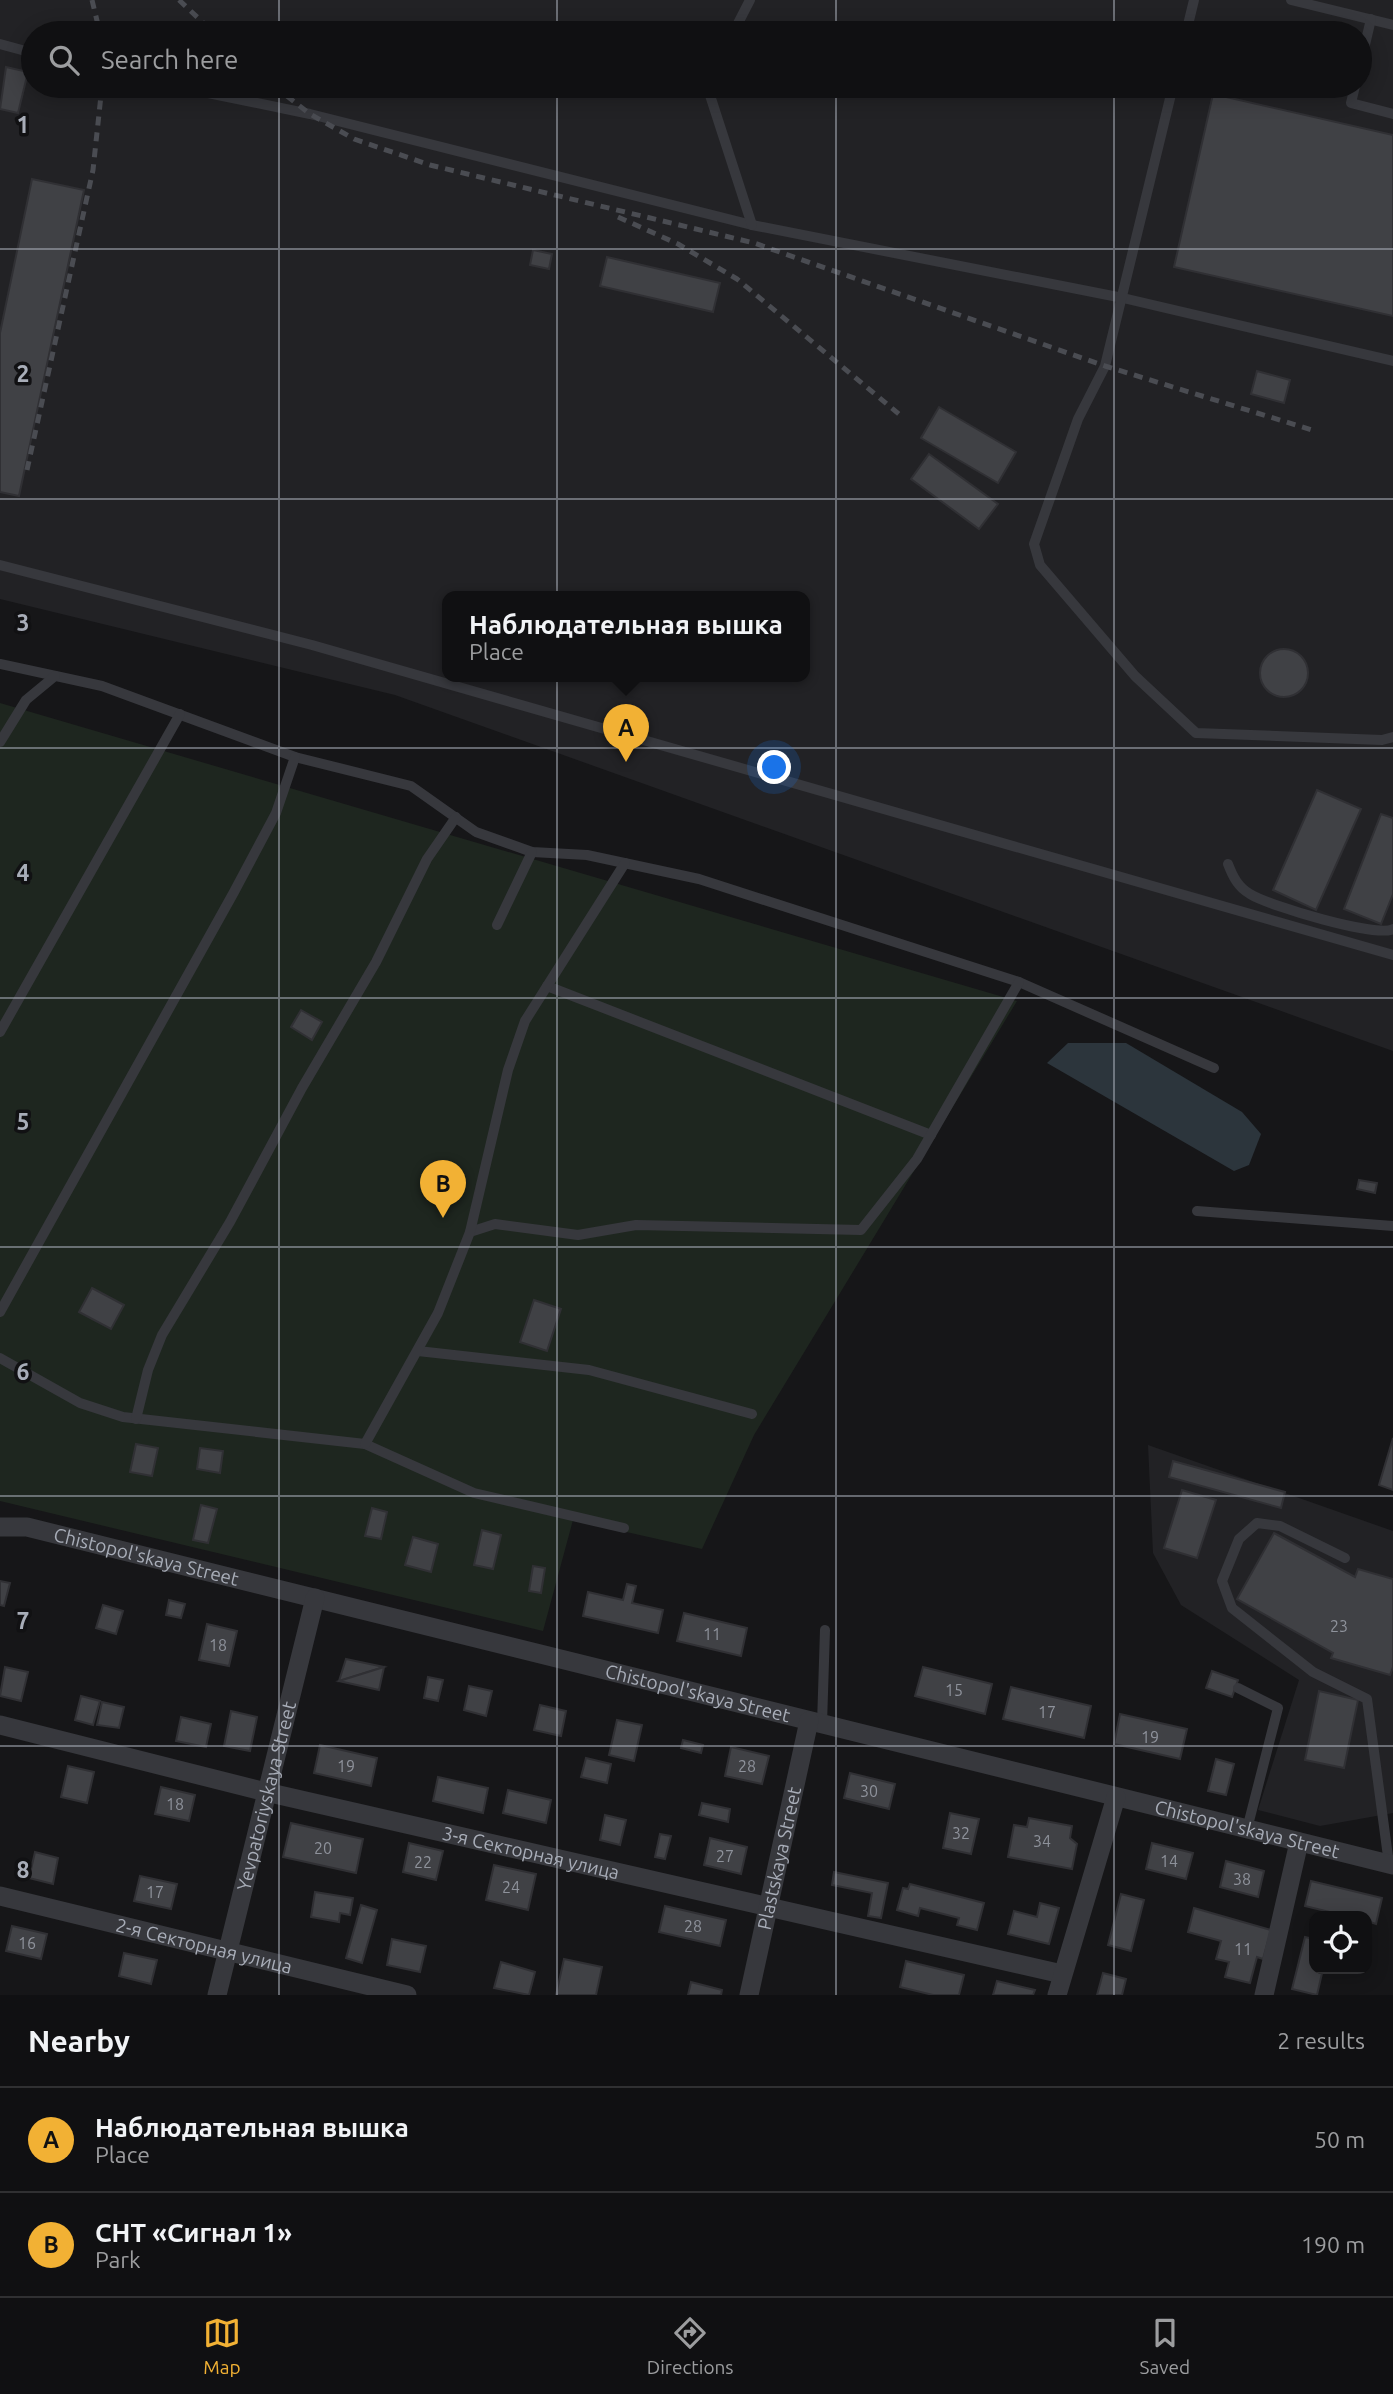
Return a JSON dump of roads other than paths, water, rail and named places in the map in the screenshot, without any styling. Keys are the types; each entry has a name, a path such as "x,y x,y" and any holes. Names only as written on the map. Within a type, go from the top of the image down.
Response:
{"street":[{"name":"Chistopol'skaya Street","path":"0,1527 27,1527 1391,1864"},
{"name":"Yevpatoriyskaya Street","path":"217,1995 316,1598"},
{"name":"Plastskaya Street","path":"749,1995 816,1723"},
{"name":"3-я Секторная улица","path":"0,1725 266,1792 1062,1974"},
{"path":"1057,1995 1116,1797"},
{"path":"1264,1995 1299,1842"},
{"name":"2-я Секторная улица","path":"0,1896 407,1995"}],"lane":[{"path":"739,21 750,0"},
{"path":"1189,21 1194,0"},
{"path":"1291,0 1393,25"},
{"path":"0,44 21,49"},
{"path":"232,98 310,114 752,225 1123,298 1393,361"},
{"path":"711,98 752,225"},
{"path":"1170,98 1105,366 1078,419 1034,544 1040,565 1135,676 1196,733 1382,740 1393,737"},
{"path":"1352,98 1351,103 1393,114"},
{"path":"0,565 312,645 1393,955"},
{"path":"0,663 102,686 295,757 411,786 476,832 532,852 587,855 699,879 1019,982 1214,1068"},
{"path":"0,742 26,700 55,676"},
{"path":"0,1032 180,714"},
{"path":"0,1312 246,870 276,813 295,757"},
{"path":"136,1419 148,1370 162,1335 230,1222 376,962 427,859 456,817"},
{"path":"497,925 532,852"},
{"path":"365,1444 438,1313 470,1232 514,1049 525,1021 625,863"},
{"path":"1228,864 1234,880 1251,895 1349,927 1387,932 1393,929"},
{"path":"470,1232 495,1224 578,1235 636,1225 861,1230 917,1158 1019,982"},
{"path":"547,985 931,1135"},
{"path":"1197,1212 1393,1226"},
{"path":"418,1351 589,1370 752,1414"},
{"path":"0,1358 80,1403 136,1419 365,1444 474,1493 624,1528"},
{"path":"1345,1558 1280,1526 1257,1522 1239,1539 1222,1581 1232,1608 1313,1672 1367,1699 1391,1864"},
{"path":"816,1723 825,1630"},
{"path":"1238,1688 1278,1708 1247,1829"}],"railway":[{"path":"92,0 97,21"},
{"path":"179,0 201,21"},
{"path":"27,470 93,170 101,98"},
{"path":"289,98 310,114 354,139 430,165 754,243 1105,366 1312,430"},
{"path":"618,217 678,244 737,279 900,415"}],"place":[{"name":"Наблюдательная вышка","path":"626,762"},
{"name":"СНТ «Сигнал 1»","path":"443,1218"}]}
